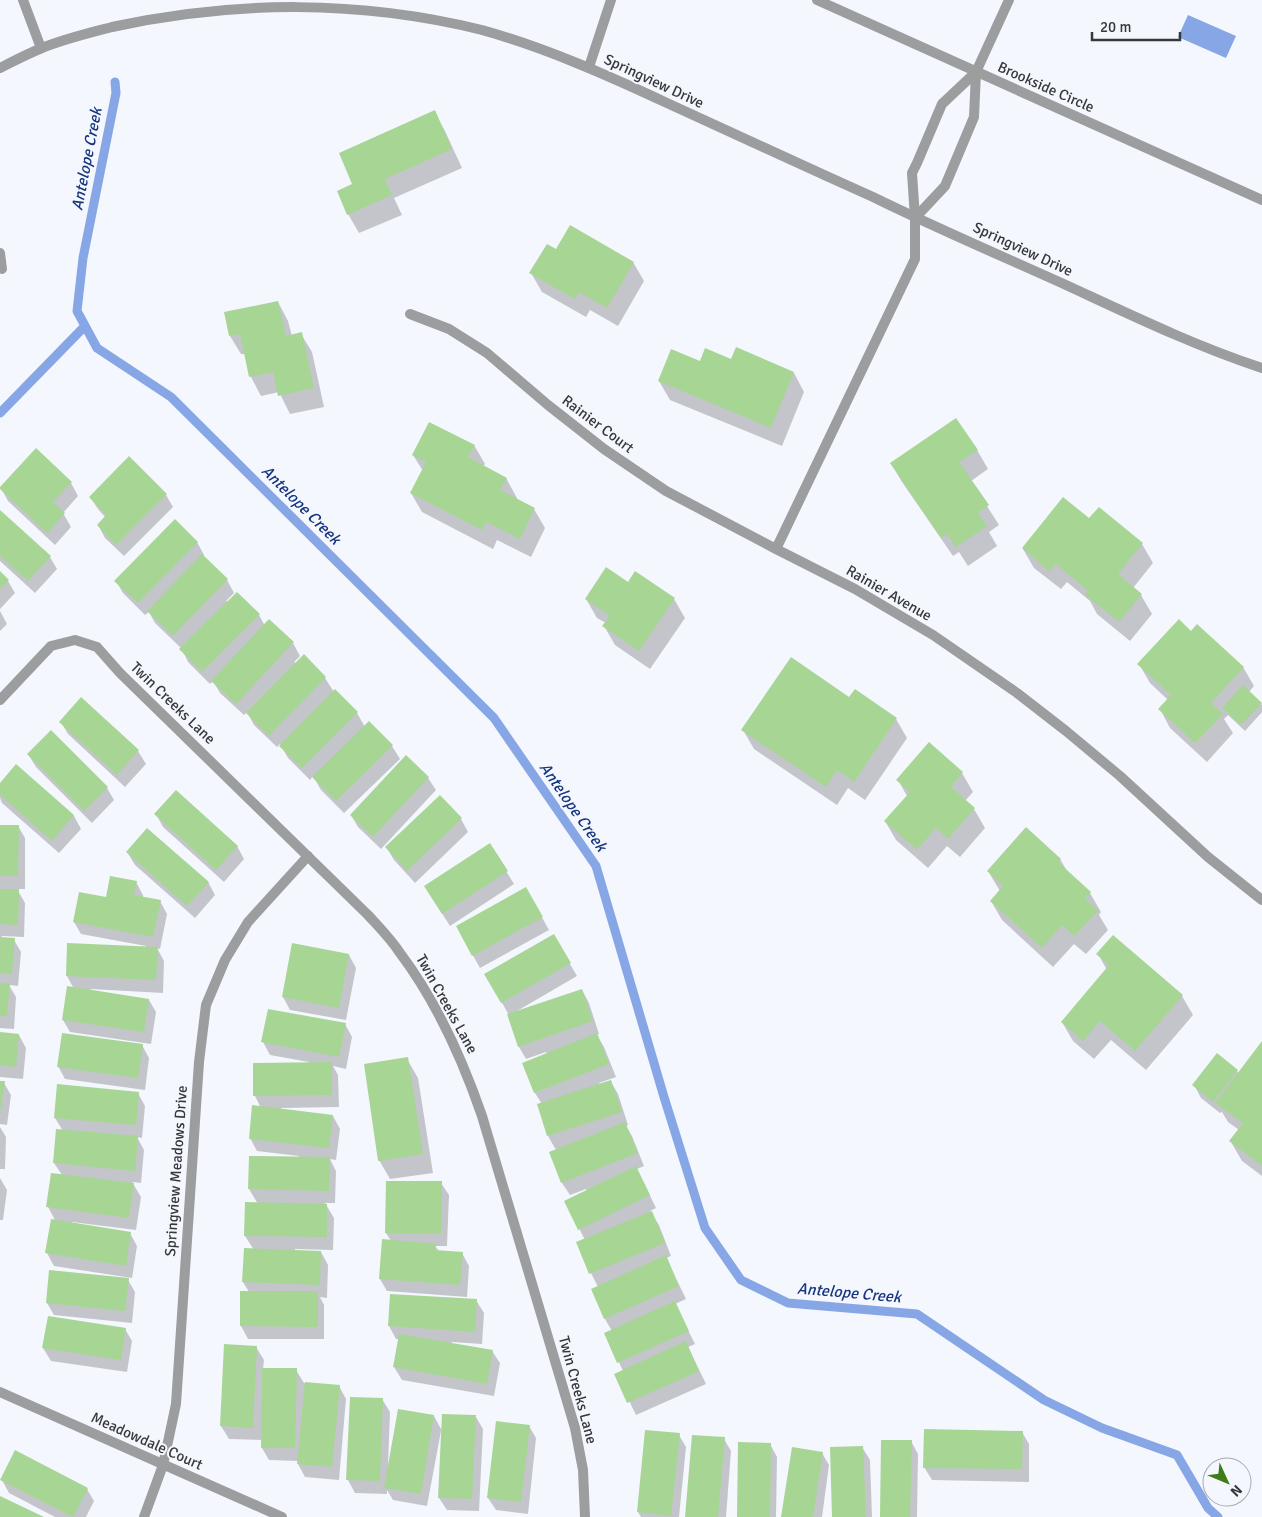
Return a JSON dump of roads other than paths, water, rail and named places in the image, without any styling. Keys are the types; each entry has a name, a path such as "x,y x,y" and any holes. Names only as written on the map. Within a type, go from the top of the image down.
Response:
{"street":[{"path":"23,0 41,48"},
{"path":"589,67 611,0"},
{"name":"Brookside Circle","path":"817,0 1262,200"},
{"path":"915,218 944,186 974,117 976,72 1009,0"},
{"name":"Springview Drive","path":"0,68 41,48 78,36 144,19 206,9 268,4 324,4 376,8 483,30 589,67 915,218 957,235 1182,338 1262,368"},
{"path":"776,549 915,259 912,173 942,104 976,72"},
{"path":"0,253 2,269"},
{"name":"Rainier Court","path":"410,314 449,329 487,353 548,405 604,449 666,492 776,549"},
{"name":"Rainier Avenue","path":"776,549 854,589 933,635 1017,693 1120,776 1208,857 1262,900"},
{"name":"Twin Creeks Lane","path":"0,700 51,646 75,640 97,648 120,673 368,915 400,952 426,992 448,1032 468,1077 482,1116 575,1428 583,1470 585,1517"},
{"name":"Springview Meadows Drive","path":"144,1517 163,1465 176,1404 199,1062 206,1005 225,960 248,922 308,856"},
{"name":"Meadowdale Court","path":"0,1392 282,1517"}],"water":[{"path":"1188,15 1236,36 1226,58 1178,37"}],"waterway":[{"name":"Antelope Creek","path":"115,82 116,93 83,258 77,311 97,348 171,397 494,718 596,866 705,1228 741,1280 788,1303 917,1314 1044,1400 1102,1428 1177,1455 1208,1508 1218,1517"},
{"path":"0,413 85,326"}]}
